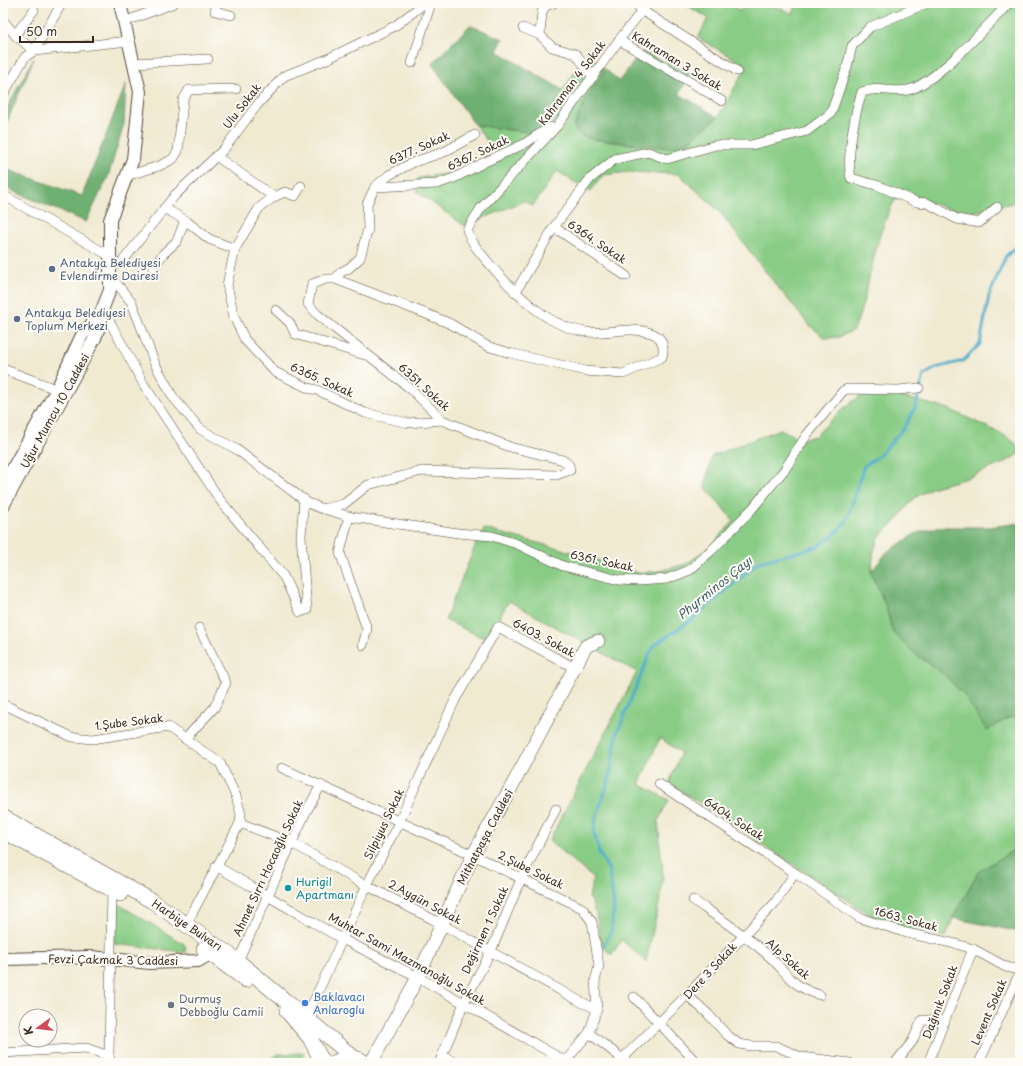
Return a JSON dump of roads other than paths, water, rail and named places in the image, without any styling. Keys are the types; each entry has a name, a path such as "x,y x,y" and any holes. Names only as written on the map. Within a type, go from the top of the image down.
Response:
{"main road":[{"name":"Mithatpaşa Caddesi","path":"371,1063 418,977 473,855 586,646 598,641"},
{"name":"Harbiye Bulvarı","path":"3,817 112,884 213,950 238,961 306,1018 360,1060"},
{"name":"Harbiye Bulvarı","path":"3,831 112,884 152,901 186,925 213,950 282,1007 310,1038 323,1063"},
{"name":"Harbiye Bulvarı","path":"334,1063 347,1058 360,1060"}],"street":[{"path":"3,95 25,57 34,51 62,3"},
{"path":"120,3 124,22 174,3"},
{"path":"216,3 216,11 231,15"},
{"name":"Ulu Sokak","path":"110,266 122,262 175,195 224,149 276,83 284,76 325,60 395,26 426,3"},
{"path":"412,64 431,3"},
{"path":"540,35 542,12 545,6 554,3"},
{"path":"635,3 646,7 737,70"},
{"path":"375,187 367,204 368,229 360,258 349,268 341,272 335,279 451,324 487,346 586,371 623,374 662,357 664,351 663,342 653,333 636,330 589,332 568,327 550,318 515,293 554,227 590,179 615,159 648,152 667,159 716,145 751,145 807,130 831,113 847,67 852,46 870,27 927,3"},
{"path":"997,207 979,223 970,223 957,219 927,203 916,202 879,186 851,178 852,136 857,107 862,92 870,89 906,90 921,85 946,65 989,25 1009,3"},
{"name":"Kahraman 4 Sokak","path":"515,293 479,252 470,239 468,230 481,208 557,126 594,77 619,40 646,7"},
{"path":"16,35 34,10"},
{"path":"3,20 16,35 34,51 129,41"},
{"name":"Uğur Mumcu 10 Caddesi","path":"3,486 60,391 98,333 102,312 110,290 110,220 133,158 140,92 124,22"},
{"path":"523,28 540,35 552,47 576,54 594,77"},
{"name":"Kahraman 3 Sokak","path":"619,40 722,101"},
{"path":"134,63 208,59"},
{"path":"126,176 159,166 173,159 178,151 183,100 189,90 236,89"},
{"name":"6367. Sokak","path":"375,187 436,184 454,178 524,144 543,133 568,112"},
{"name":"6377. Sokak","path":"375,187 389,175 414,162 444,152 475,135"},
{"path":"216,156 274,197 285,192 295,196 301,186"},
{"path":"3,196 110,266 132,303 155,364 173,397 200,429 236,450 304,499 323,509"},
{"name":"6365. Sokak","path":"274,197 259,208 235,249 226,285 234,318 245,340 275,372 365,413 408,423 442,420"},
{"path":"164,208 185,220 209,239 235,249"},
{"path":"154,267 163,254 178,241 185,220"},
{"name":"6364. Sokak","path":"554,227 626,276"},
{"name":"6351. Sokak","path":"323,509 344,504 368,485 422,471 556,475 570,470 569,465 563,460 510,447 442,420 412,390 372,357 326,323 308,304 312,284 326,279 335,279"},
{"path":"276,310 290,323 295,334 372,357"},
{"path":"102,312 144,385 220,500 284,578 300,612 307,610 302,536 304,499"},
{"path":"3,369 60,391"},
{"name":"6361. Sokak","path":"323,509 349,516 458,533 492,536 517,544 563,566 619,580 639,581 668,578 690,570 752,509 785,469 806,436 843,391 848,389 898,390 919,388"},
{"name":"Uğur Mumcu 10 Caddesi","path":"3,506 60,391"},
{"path":"349,516 340,553 367,629 363,645"},
{"name":"6403. Sokak","path":"489,643 498,627 575,668"},
{"path":"185,739 214,708 226,683 199,628"},
{"name":"Silpiyus Sokak","path":"306,1018 455,700 489,643"},
{"name":"1.Şube Sokak","path":"3,704 72,737 93,739 168,727 220,763 236,796 241,814 240,823"},
{"name":"2.Şube Sokak","path":"282,768 473,855 582,908 592,922 599,966 595,981 597,1009"},
{"name":"6404. Sokak","path":"659,784 795,873"},
{"name":"Ahmet Sırrı Hocaoğlu Sokak","path":"238,961 292,843 321,785"},
{"name":"Değirmen 1 Sokak","path":"440,1059 464,1003 491,951 521,879 556,808"},
{"path":"186,925 240,823"},
{"name":"2.Aygün Sokak","path":"240,823 292,843 491,951 583,1003 597,1009"},
{"name":"Muhtar Sami Mazmanoğlu Sokak","path":"216,866 342,939 418,977 565,1062"},
{"name":"Dere 3 Sokak","path":"623,1061 774,904 795,873"},
{"name":"1663. Sokak","path":"795,873 860,918 907,933 973,949 1006,967 1020,971"},
{"path":"3,1053 86,1048 110,1060 112,884"},
{"name":"Alp Sokak","path":"693,900 770,957 794,983 807,991 820,995"},
{"name":"Dağınık Sokak","path":"928,1063 946,1021 973,949"},
{"name":"Fevzi Çakmak 3 Caddesi","path":"3,959 91,957 150,963 198,961 213,950"},
{"name":"Levent Sokak","path":"979,1063 1020,971"},
{"path":"687,995 708,1014 726,1034 739,1044 751,1046 776,1046 798,1060 850,1063"},
{"path":"634,997 697,1063"},
{"path":"565,1062 589,1033 597,1009"},
{"path":"895,1063 912,1042 922,1020 946,1021"},
{"path":"589,1033 623,1061"},
{"path":"440,1059 456,1063"}],"waterway":[{"name":"Phyrminos Çayı","path":"603,947 611,932 614,907 609,870 599,853 594,832 596,817 609,781 617,733 653,646 690,621 759,562 817,547 833,536 847,520 864,466 879,456 904,428 916,406 924,375 936,368 963,361 980,344 989,296 1006,256 1020,244"}],"place":[{"name":"Antakya Belediyesi Evlendirme Dairesi","path":"52,269"},
{"name":"Antakya Belediyesi Toplum Merkezi","path":"17,319"},
{"name":"Hurigil Apartmanı","path":"288,888"},
{"name":"Baklavacı Anlaroglu","path":"305,1003"},
{"name":"Durmuş Debboğlu Camii","path":"171,1005"}]}
